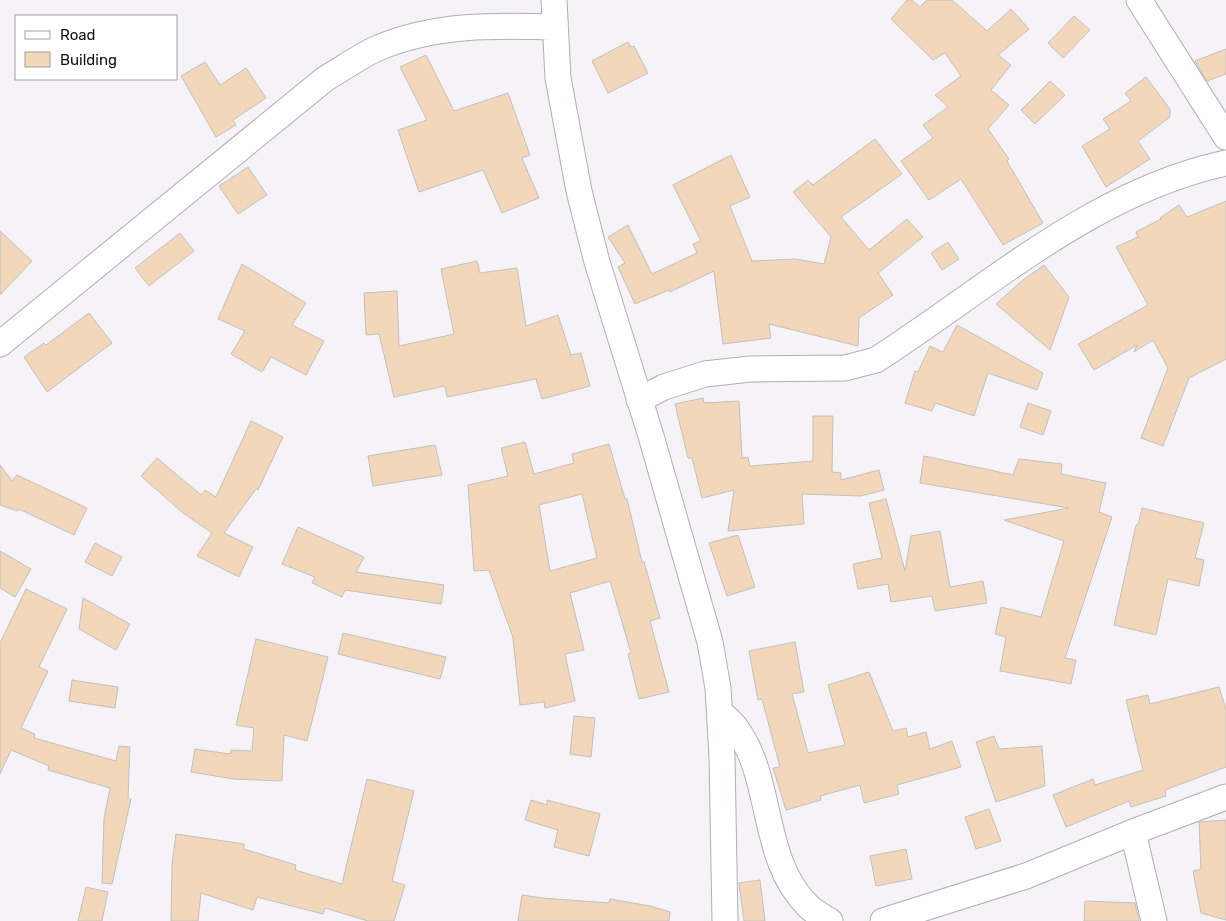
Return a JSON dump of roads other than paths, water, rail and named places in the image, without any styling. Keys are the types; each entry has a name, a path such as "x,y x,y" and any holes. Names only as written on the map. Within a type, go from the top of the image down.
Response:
{"street":[{"path":"554,0 558,78 579,191 597,262 695,586 710,642 720,712 725,921"},
{"path":"1139,0 1226,137"},
{"path":"0,344 325,79 377,48 430,31 489,25 554,27"},
{"path":"639,400 664,387 705,374 750,369 845,368 876,360 1050,239 1118,203 1190,171 1226,163"},
{"path":"720,712 736,728 746,746 758,779 775,848 791,886 808,908 830,921"},
{"path":"883,921 1026,876 1133,832 1226,797"},
{"path":"1133,832 1160,920"}]}
